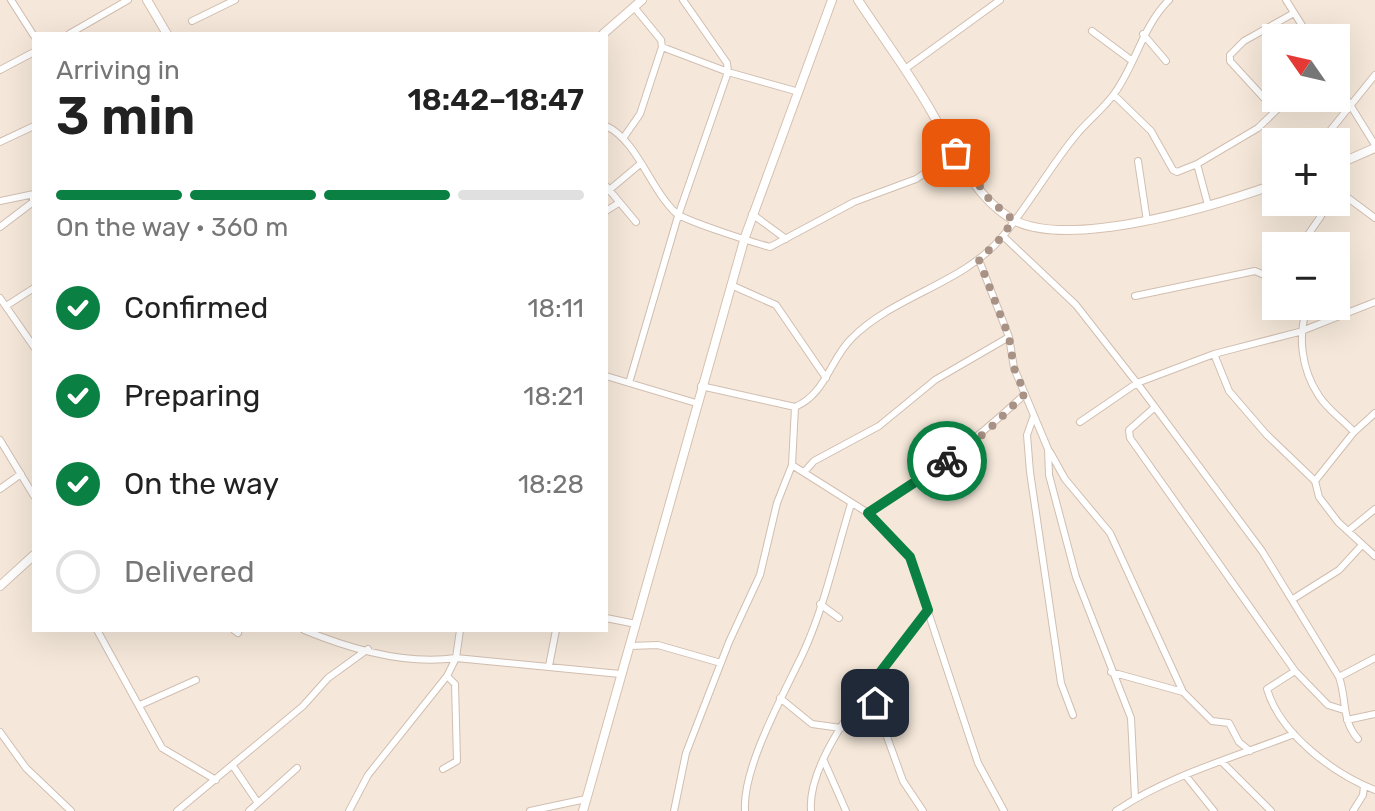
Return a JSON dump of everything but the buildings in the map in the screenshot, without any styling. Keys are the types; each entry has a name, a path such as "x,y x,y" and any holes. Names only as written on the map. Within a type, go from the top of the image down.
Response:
{"main road":[{"path":"147,0 166,32"},
{"path":"583,811 696,403 752,214 832,0"},
{"path":"858,0 956,153 989,199 1013,220 1068,230 1147,221 1262,188"},
{"path":"605,32 638,4"},
{"path":"1350,158 1375,146"},
{"path":"0,586 32,557"}],"street":[{"path":"11,0 32,33"},
{"path":"82,31 128,0"},
{"path":"192,21 235,0"},
{"path":"629,383 678,216 728,72 727,63 683,0"},
{"path":"905,69 1000,0"},
{"path":"701,386 795,407 814,395 850,340 867,325 979,260 1003,236 1076,135 1114,95 1143,34 1169,0"},
{"path":"1286,0 1301,24"},
{"path":"624,137 640,114 662,47 661,40 638,4"},
{"path":"1274,24 1294,13"},
{"path":"1092,31 1131,60"},
{"path":"1262,31 1244,41 1230,55 1230,61 1262,96"},
{"path":"1143,34 1166,61"},
{"path":"662,47 728,72 799,92"},
{"path":"0,70 32,53"},
{"path":"1333,128 1375,75"},
{"path":"1114,95 1151,131 1177,172 1238,142 1273,112"},
{"path":"1351,108 1375,146"},
{"path":"0,142 32,127"},
{"path":"608,127 624,137 639,165 678,216 770,247 854,202 916,179 956,153"},
{"path":"1138,161 1147,221"},
{"path":"1197,164 1208,205"},
{"path":"608,189 639,165"},
{"path":"608,191 636,222"},
{"path":"0,201 32,195"},
{"path":"1350,199 1375,218"},
{"path":"0,227 32,204"},
{"path":"608,210 617,204"},
{"path":"752,214 786,239"},
{"path":"1003,236 1076,305 1262,551 1339,677 1345,692 1347,720 1358,739"},
{"path":"979,260 1009,337 1014,368 1048,449 1065,479 1110,533 1183,692 1207,718 1217,724 1229,723 1239,742 1250,751"},
{"path":"1135,296 1255,271 1262,274"},
{"path":"731,285 776,305 826,378"},
{"path":"32,289 2,301 32,344"},
{"path":"1080,422 1137,383 1214,354 1299,332 1375,302"},
{"path":"1303,320 1299,332 1319,396 1354,432"},
{"path":"805,471 814,461 879,426 935,380 1009,337"},
{"path":"1214,354 1229,391 1266,434 1315,481 1325,507 1375,556"},
{"path":"608,377 696,403"},
{"path":"868,513 924,479 986,432 1025,394"},
{"path":"674,811 686,753 760,575 777,503 792,465 795,407"},
{"path":"1155,407 1129,430 1130,438 1295,671 1328,705 1344,710"},
{"path":"1315,481 1354,432 1375,413"},
{"path":"1033,418 1027,435 1030,472 1061,683 1073,715"},
{"path":"0,440 32,493"},
{"path":"1048,449 1049,475 1076,577 1131,718 1135,798"},
{"path":"792,465 868,513 910,557 978,763 1004,811"},
{"path":"0,489 21,474"},
{"path":"745,811 746,788 780,698 805,648 851,504"},
{"path":"1348,531 1375,509"},
{"path":"1293,599 1339,570 1362,545"},
{"path":"820,604 839,618"},
{"path":"811,811 812,789 841,728 928,610"},
{"path":"608,618 636,624"},
{"path":"98,632 162,748 216,780"},
{"path":"311,632 428,662 456,658 620,674"},
{"path":"349,811 368,775 447,676 456,658 460,632"},
{"path":"549,666 556,632"},
{"path":"630,646 658,645 721,663"},
{"path":"177,811 303,706 328,678 368,649"},
{"path":"1339,677 1375,658"},
{"path":"1295,671 1267,689 1294,734 1308,749 1375,790"},
{"path":"1111,672 1183,692"},
{"path":"443,769 457,761 455,684 447,676"},
{"path":"140,705 196,680"},
{"path":"869,687 903,781 923,811"},
{"path":"780,698 812,724 841,728"},
{"path":"1347,720 1375,714"},
{"path":"0,732 26,768 71,811"},
{"path":"1116,811 1135,798 1294,734"},
{"path":"824,761 846,811"},
{"path":"1223,763 1271,811"},
{"path":"233,766 258,803"},
{"path":"249,811 297,768"},
{"path":"1186,776 1214,811"},
{"path":"1353,811 1364,786"},
{"path":"530,811 586,799"}],"shaded area":[{"path":"0,0 1375,0 1375,811 0,811"}],"way so far":[{"path":"947,461 986,432 1025,394 1014,368 1009,337 979,260 1003,236 1013,220 989,199 956,153"}],"route":[{"path":"875,703 869,687 928,610 910,557 903,546 868,513 947,461"}]}
